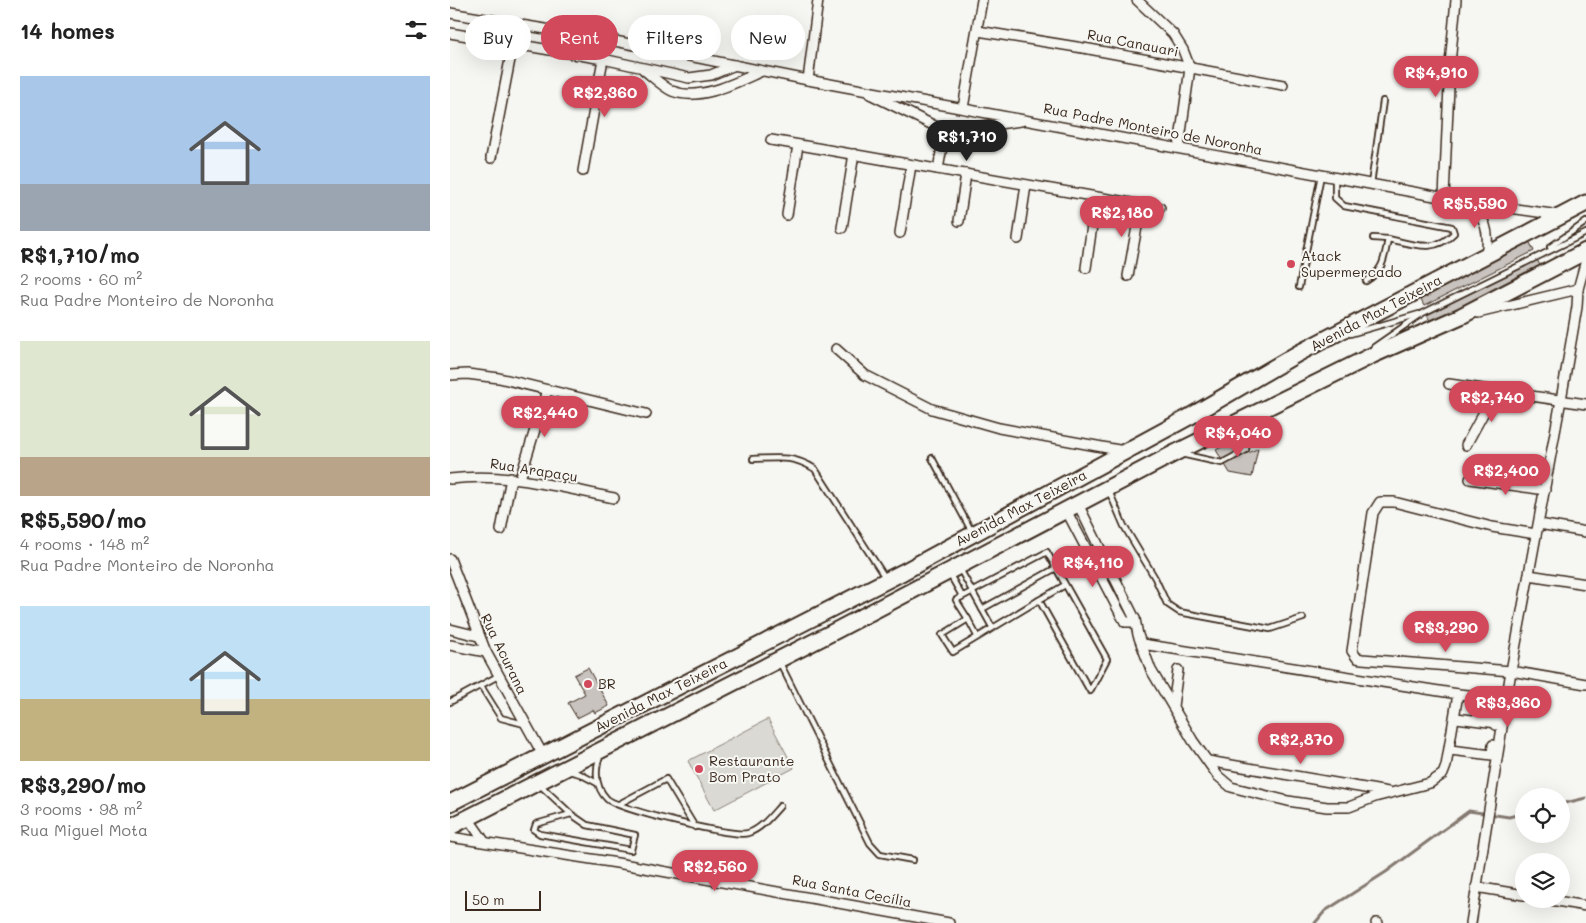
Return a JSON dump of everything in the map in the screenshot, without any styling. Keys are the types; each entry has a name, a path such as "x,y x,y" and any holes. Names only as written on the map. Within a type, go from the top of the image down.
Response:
{"main road":[{"name":"Avenida Max Teixeira","path":"450,803 886,580 1125,452 1319,342 1586,203"},
{"name":"Avenida Max Teixeira","path":"450,827 1175,453 1342,370 1461,316 1586,251"}],"street":[{"path":"808,80 818,0"},
{"path":"963,108 982,0"},
{"path":"1137,0 1173,34 1183,50 1190,68 1179,147"},
{"path":"1444,197 1450,64 1456,0"},
{"name":"Rua Padre Monteiro de Noronha","path":"450,13 605,40 808,80 1179,147 1467,202 1561,216"},
{"name":"Rua Canauari","path":"978,31 1283,85"},
{"path":"450,33 465,36"},
{"path":"491,158 510,60"},
{"path":"583,171 603,60"},
{"path":"607,60 689,78 710,75 735,65"},
{"path":"642,68 666,87 686,94 716,89 762,71"},
{"path":"861,89 945,131 1030,120"},
{"path":"938,169 945,131"},
{"path":"771,140 1160,208"},
{"path":"787,215 798,145"},
{"path":"842,228 854,154"},
{"path":"900,233 911,164"},
{"path":"960,221 966,174"},
{"path":"1018,240 1026,185"},
{"path":"1086,268 1096,197"},
{"path":"1467,202 1477,210 1485,221 1488,241 1486,255"},
{"path":"1128,276 1141,205"},
{"path":"1471,923 1511,671 1561,400 1577,307 1578,289 1586,260"},
{"path":"1461,316 1578,289"},
{"path":"836,349 865,375 932,409 999,428 1125,452"},
{"path":"450,375 480,375 646,414"},
{"path":"1449,384 1586,404"},
{"path":"501,530 515,479 547,390"},
{"path":"1466,445 1496,390"},
{"name":"Rua Arapaçu","path":"450,479 476,476 515,479 614,498"},
{"path":"1470,479 1545,490"},
{"path":"1536,534 1492,527 1404,504 1380,502 1374,513 1352,651 1357,658 1511,671 1586,684"},
{"path":"1072,507 1135,619 1150,670 1184,727 1218,776 1231,787 1297,802 1327,807 1349,807 1391,793 1430,784 1438,779 1446,766 1456,718 1458,694"},
{"path":"1072,507 1126,622 1138,634"},
{"path":"1538,524 1586,532"},
{"name":"Rua Acurana","path":"450,560 478,636 524,724 543,755"},
{"path":"1528,575 1586,584"},
{"path":"1126,622 1133,622 1135,619"},
{"path":"450,629 478,636"},
{"path":"450,644 486,652"},
{"path":"1142,644 1458,694 1500,698 1492,755 1450,750"},
{"path":"1173,706 1178,670"},
{"path":"1456,718 1497,723"},
{"path":"1208,761 1391,793"},
{"path":"468,818 484,841"},
{"name":"Rua Santa Cecília","path":"450,837 617,862 949,923"},
{"path":"1476,887 1515,894"},
{"path":"1570,903 1586,906"}],"lane":[{"path":"1371,184 1382,101"},
{"path":"1299,287 1321,175"},
{"path":"1335,177 1335,198 1344,206 1452,227 1454,233 1448,240 1434,247 1373,238"},
{"path":"1538,255 1586,222"},
{"path":"1342,370 1423,313 1586,233"},
{"path":"1366,281 1378,275 1388,239"},
{"path":"1319,342 1423,313"},
{"path":"1175,453 1222,463 1246,450 1250,416"},
{"path":"752,459 784,458 801,460 816,469 886,580"},
{"path":"932,458 973,533"},
{"path":"1108,488 1124,526 1155,578 1167,604 1179,612 1270,629 1303,618"},
{"path":"977,636 956,600 1047,552 1107,659 1090,691 1038,600"},
{"path":"982,610 1056,568"},
{"path":"953,569 972,591 992,627"},
{"path":"953,569 962,596"},
{"path":"968,619 942,635 953,652 1065,585"},
{"path":"778,659 870,843 880,854 913,860"},
{"path":"450,702 498,676"},
{"path":"481,686 501,718 524,724"},
{"path":"601,750 597,768 597,783 604,796 609,801 618,804 695,827 731,835 748,834 759,827 780,806"},
{"path":"561,770 580,774 597,783"},
{"path":"618,804 666,779 695,827"},
{"path":"537,782 571,814 587,825 635,835 632,850 540,834 534,830 536,824 571,814"}],"shaded area":[{"path":"768,719 794,768 714,810 688,761"}],"building":[{"path":"1529,241 1534,251 1424,306 1419,296"},
{"path":"1537,260 1543,270 1432,325 1427,315"},
{"path":"1241,436 1249,453 1258,448 1252,477 1230,473 1216,450"},
{"name":"BR","path":"588,668 609,706 595,713 593,710 577,718 568,703 585,694 574,675"}],"waterway":[{"path":"1570,802 1586,798"},
{"path":"1315,923 1325,911 1386,872 1469,811 1509,817 1515,815"}],"place":[{"name":"Atack Supermercado","path":"1291,264"},
{"name":"BR","path":"588,684"},
{"name":"Restaurante Bom Prato","path":"699,769"}]}
